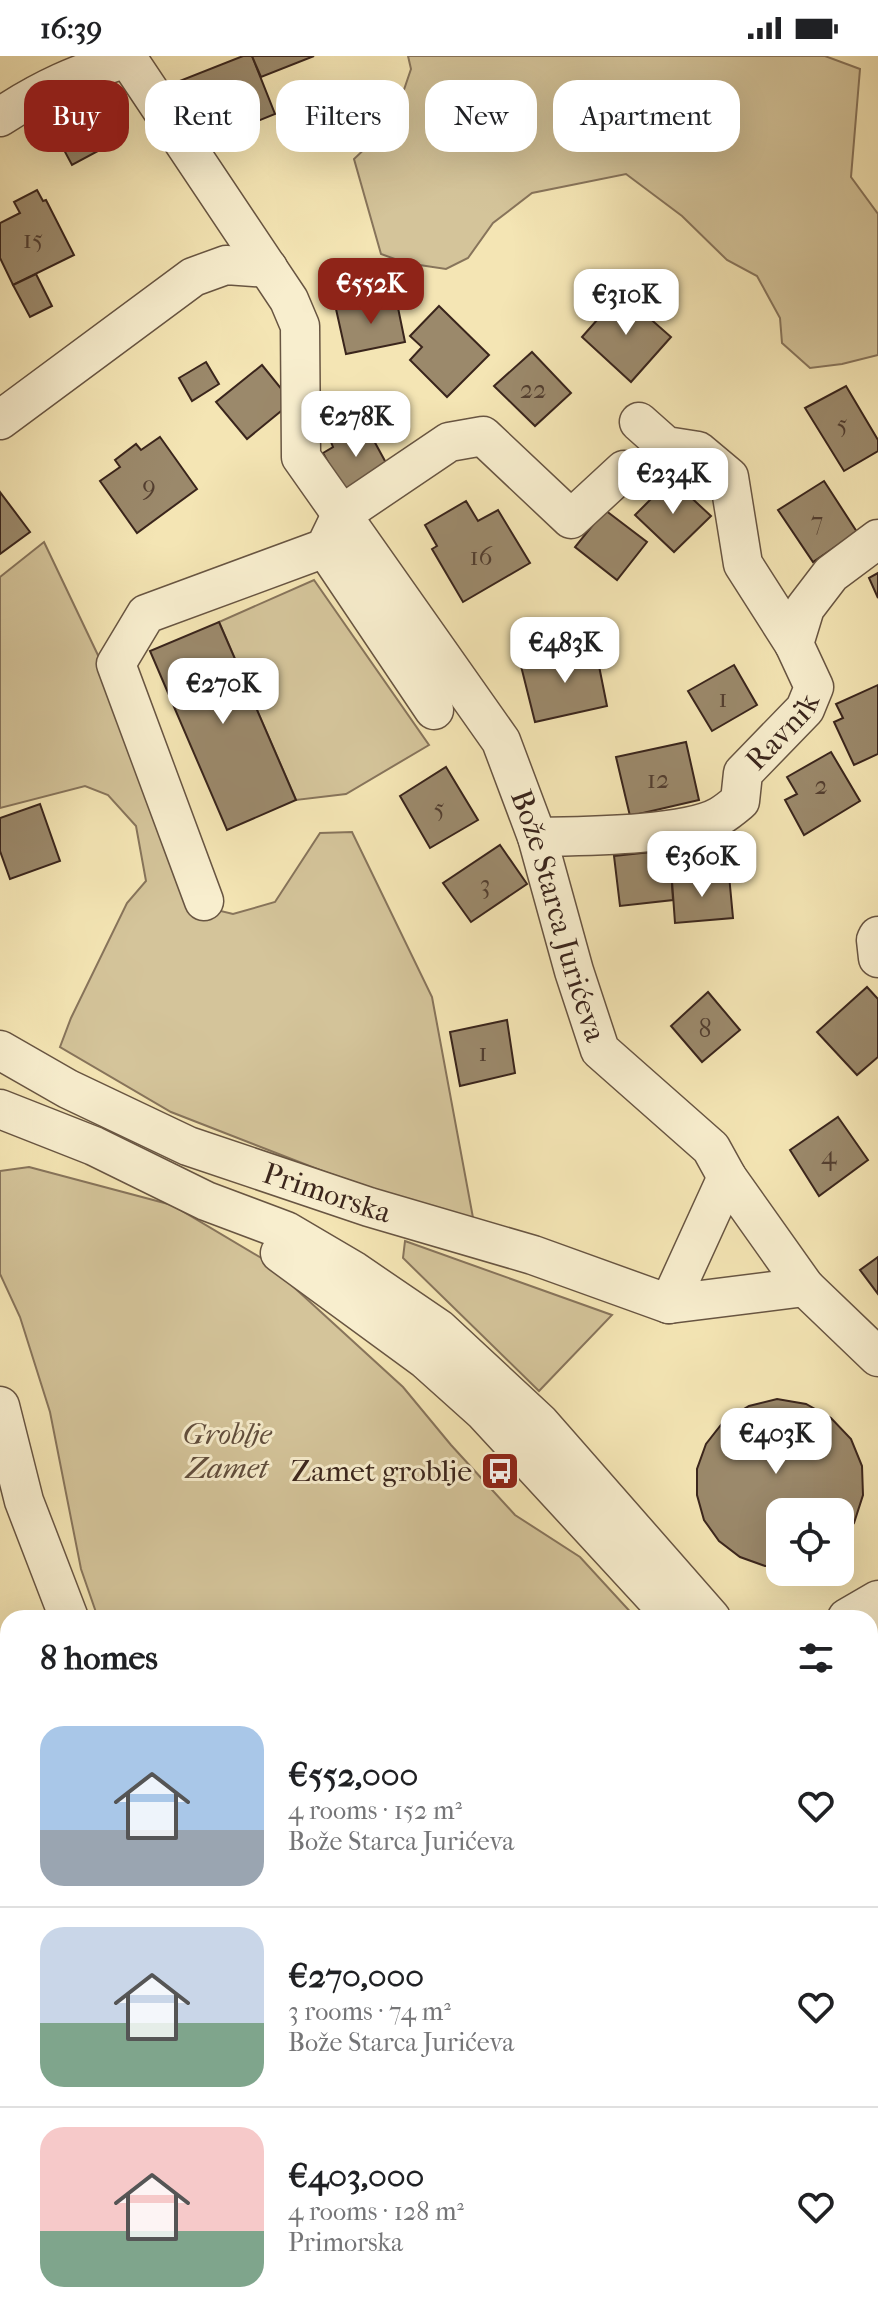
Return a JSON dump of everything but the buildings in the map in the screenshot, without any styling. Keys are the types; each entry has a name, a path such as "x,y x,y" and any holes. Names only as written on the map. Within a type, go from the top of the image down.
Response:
{"street":[{"path":"0,117 33,95 76,74 126,57"},
{"name":"Bože Starca Jurićeva","path":"126,57 289,300 300,326 301,457 333,531 501,741 537,837 574,971 600,1050 711,1148 727,1177 805,1287 878,1357"},
{"path":"0,420 193,277 226,265 268,268"},
{"name":"Ravnik","path":"537,837 617,834 686,826 718,817 740,801 743,773 805,709 814,687 794,644 743,564 729,477 698,451 666,446 639,422"},
{"path":"204,901 116,664 146,614 333,531 449,442 483,436 571,519 624,470"},
{"path":"333,531 434,710"},
{"name":"Ravnik","path":"794,644 805,608 831,574 878,539"},
{"path":"878,936 878,958"},
{"name":"Primorska","path":"0,1050 68,1089 188,1146 369,1207 533,1255 669,1304 805,1287"},
{"name":"Primorska","path":"0,1109 94,1146 206,1201 286,1231 354,1271 439,1329 540,1423 704,1610"},
{"path":"669,1304 727,1177"},
{"name":"Primorska","path":"206,1201 426,1360 484,1412 667,1610"},
{"path":"0,1406 12,1502 47,1567 66,1610"},
{"path":"44,1610 47,1567"}],"green space":[{"path":"408,56 825,56 860,69 851,177 878,214 878,355 810,368 782,343 780,318 757,276 727,260 682,216 626,174 532,193 493,223 468,258 446,269 406,263 381,254 354,159 361,152 409,152 407,80 411,69"},
{"path":"44,542 106,672 204,907 233,914 275,902 320,833 352,832 432,997 474,1223 325,1172 171,1112 60,1047 127,903 146,881 136,826 108,795 85,786 0,808 0,577"},
{"path":"314,580 429,745 346,794 296,800 219,622"},
{"name":"Groblje Zamet","path":"29,1167 172,1205 263,1259 403,1387 515,1515 580,1557 629,1610 95,1610 81,1569 50,1412 20,1317 0,1274 0,1171"},
{"path":"405,1241 612,1315 539,1391 403,1258"}],"place":[{"name":"Zamet groblje","path":"500,1471"}]}
